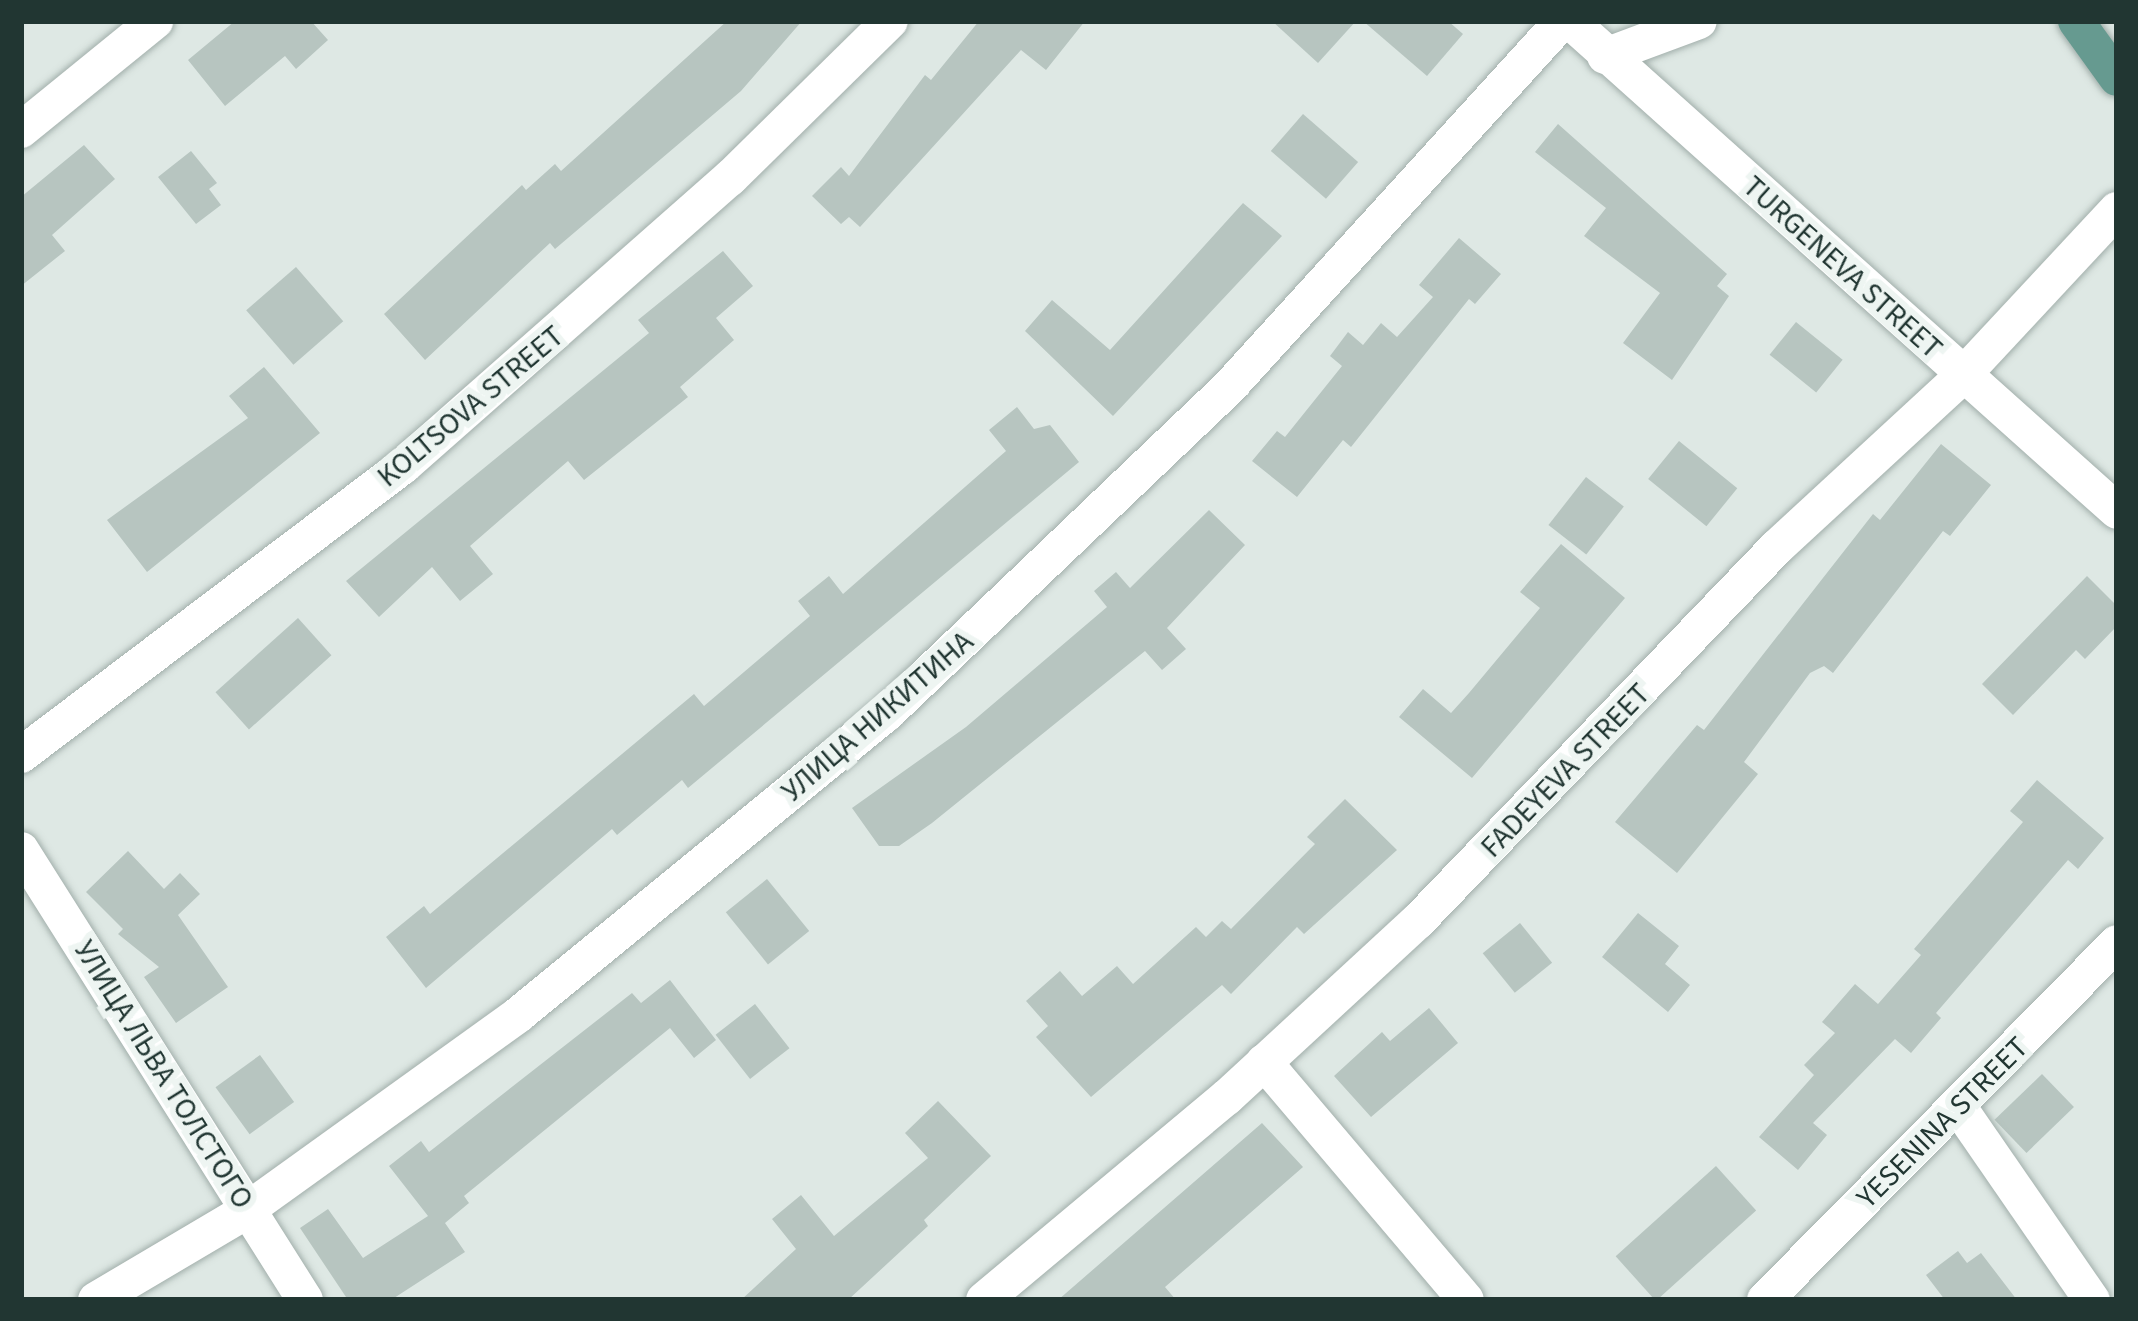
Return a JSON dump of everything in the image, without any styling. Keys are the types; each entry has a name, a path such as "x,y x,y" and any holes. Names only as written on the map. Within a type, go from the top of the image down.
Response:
{"main road":[{"path":"2076,21 2117,78"}],"street":[{"path":"21,130 155,21"},
{"name":"KOLTSOVA STREET","path":"21,754 403,466 714,193 890,21"},
{"name":"TURGENEVA STREET","path":"1566,21 2117,511"},
{"name":"УЛИЦА НИКИТИНА","path":"96,1300 248,1209 518,1015 887,712 1232,384 1566,21"},
{"path":"1605,56 1699,21"},
{"name":"FADEYEVA STREET","path":"984,1300 1264,1063 1601,738 1777,547 1962,376 2117,210"},
{"name":"УЛИЦА ЛЬВА ТОЛСТОГО","path":"21,850 305,1300"},
{"name":"YESENINA STREET","path":"1765,1300 1960,1109 2117,943"},
{"path":"1264,1063 1466,1300"},
{"path":"1960,1109 2092,1300"}],"building":[{"path":"235,21 311,21 328,40 296,69 285,56 225,106 188,60"},
{"path":"727,21 802,21 741,91 555,249 550,243 425,360 384,314 522,185 526,190 555,164 561,171"},
{"path":"979,21 1085,21 1046,70 1021,50 860,227 849,217 841,224 812,196 841,167 849,176 925,75 931,80"},
{"path":"1272,21 1356,21 1318,63"},
{"path":"1363,21 1448,21 1463,34 1427,76"},
{"path":"1303,114 1358,162 1326,199 1271,151"},
{"path":"1558,124 1727,274 1717,286 1729,296 1672,380 1623,343 1660,293 1584,236 1606,208 1535,152"},
{"path":"84,145 115,179 52,235 65,251 21,286 21,197"},
{"path":"191,151 217,183 209,189 221,205 196,224 158,177"},
{"path":"1243,203 1282,236 1113,416 1025,331 1052,300 1110,350"},
{"path":"1459,238 1501,274 1475,304 1469,299 1351,447 1343,440 1297,497 1252,461 1277,431 1285,437 1342,366 1330,356 1348,332 1363,345 1381,323 1397,337 1433,297 1419,285"},
{"path":"723,251 753,286 716,318 734,340 680,387 688,397 584,480 568,461 470,546 493,574 460,601 432,567 379,617 346,581 649,333 638,320"},
{"path":"296,267 343,321 293,365 246,310"},
{"path":"1796,322 1843,360 1816,392 1770,355"},
{"path":"264,367 320,433 147,572 107,520 248,418 229,396"},
{"path":"1017,407 1034,429 1050,425 1079,462 688,788 682,780 617,835 612,829 426,988 386,937 424,906 430,914 694,694 704,706 810,616 798,601 829,576 843,594 1006,451 989,430"},
{"path":"1679,441 1737,488 1706,526 1648,479"},
{"path":"1941,444 1991,485 1950,536 1943,531 1833,673 1824,666 1810,673 1744,762 1758,774 1677,873 1615,822 1697,725 1704,730 1873,514 1880,520"},
{"path":"1586,477 1624,507 1586,555 1548,525"},
{"path":"1209,510 1245,545 1167,628 1186,649 1162,670 1145,651 932,823 899,846 879,846 852,808 966,727 1107,607 1094,591 1116,572 1130,588"},
{"path":"1561,544 1625,598 1472,778 1399,717 1423,689 1451,713 1540,608 1520,592"},
{"path":"2087,576 2117,606 2117,626 2085,659 2076,650 2013,715 1982,684"},
{"path":"298,618 331,655 249,729 216,692"},
{"path":"2037,780 2104,838 2078,869 2068,860 1936,1013 1941,1018 1911,1053 1895,1039 1813,1123 1827,1135 1798,1170 1759,1137 1814,1075 1804,1065 1835,1033 1822,1022 1855,984 1878,1004 1921,955 1914,949 2023,822 2010,811"},
{"path":"1345,799 1397,850 1304,934 1297,927 1231,994 1222,985 1091,1097 1036,1037 1048,1026 1026,1001 1060,971 1082,996 1117,966 1133,984 1196,927 1206,937 1222,921 1231,929 1315,844 1307,837"},
{"path":"128,851 164,889 180,873 200,894 178,915 228,987 176,1023 144,977 159,967 118,934 123,929 86,892"},
{"path":"767,879 809,931 768,964 726,912"},
{"path":"1638,913 1679,946 1665,964 1690,985 1668,1012 1602,957"},
{"path":"1520,923 1552,963 1515,993 1483,953"},
{"path":"670,980 716,1040 694,1058 670,1028 464,1196 469,1203 445,1223 465,1252 391,1300 348,1300 300,1228 328,1209 363,1258 428,1216 389,1166 421,1141 429,1152 632,993 641,1003"},
{"path":"755,1004 789,1048 750,1079 716,1035"},
{"path":"1429,1008 1458,1043 1371,1117 1334,1076 1382,1032 1390,1041"},
{"path":"260,1055 294,1102 250,1134 216,1087"},
{"path":"2042,1074 2074,1107 2026,1153 1995,1120"},
{"path":"938,1101 991,1156 924,1220 928,1226 848,1300 741,1300 796,1249 772,1219 801,1195 834,1236 928,1158 905,1133"},
{"path":"1262,1123 1303,1167 1165,1287 1176,1300 1058,1300"},
{"path":"1716,1166 1756,1211 1657,1300 1616,1256"},
{"path":"1958,1251 1967,1263 1981,1253 2017,1300 1945,1300 1926,1275"}]}
